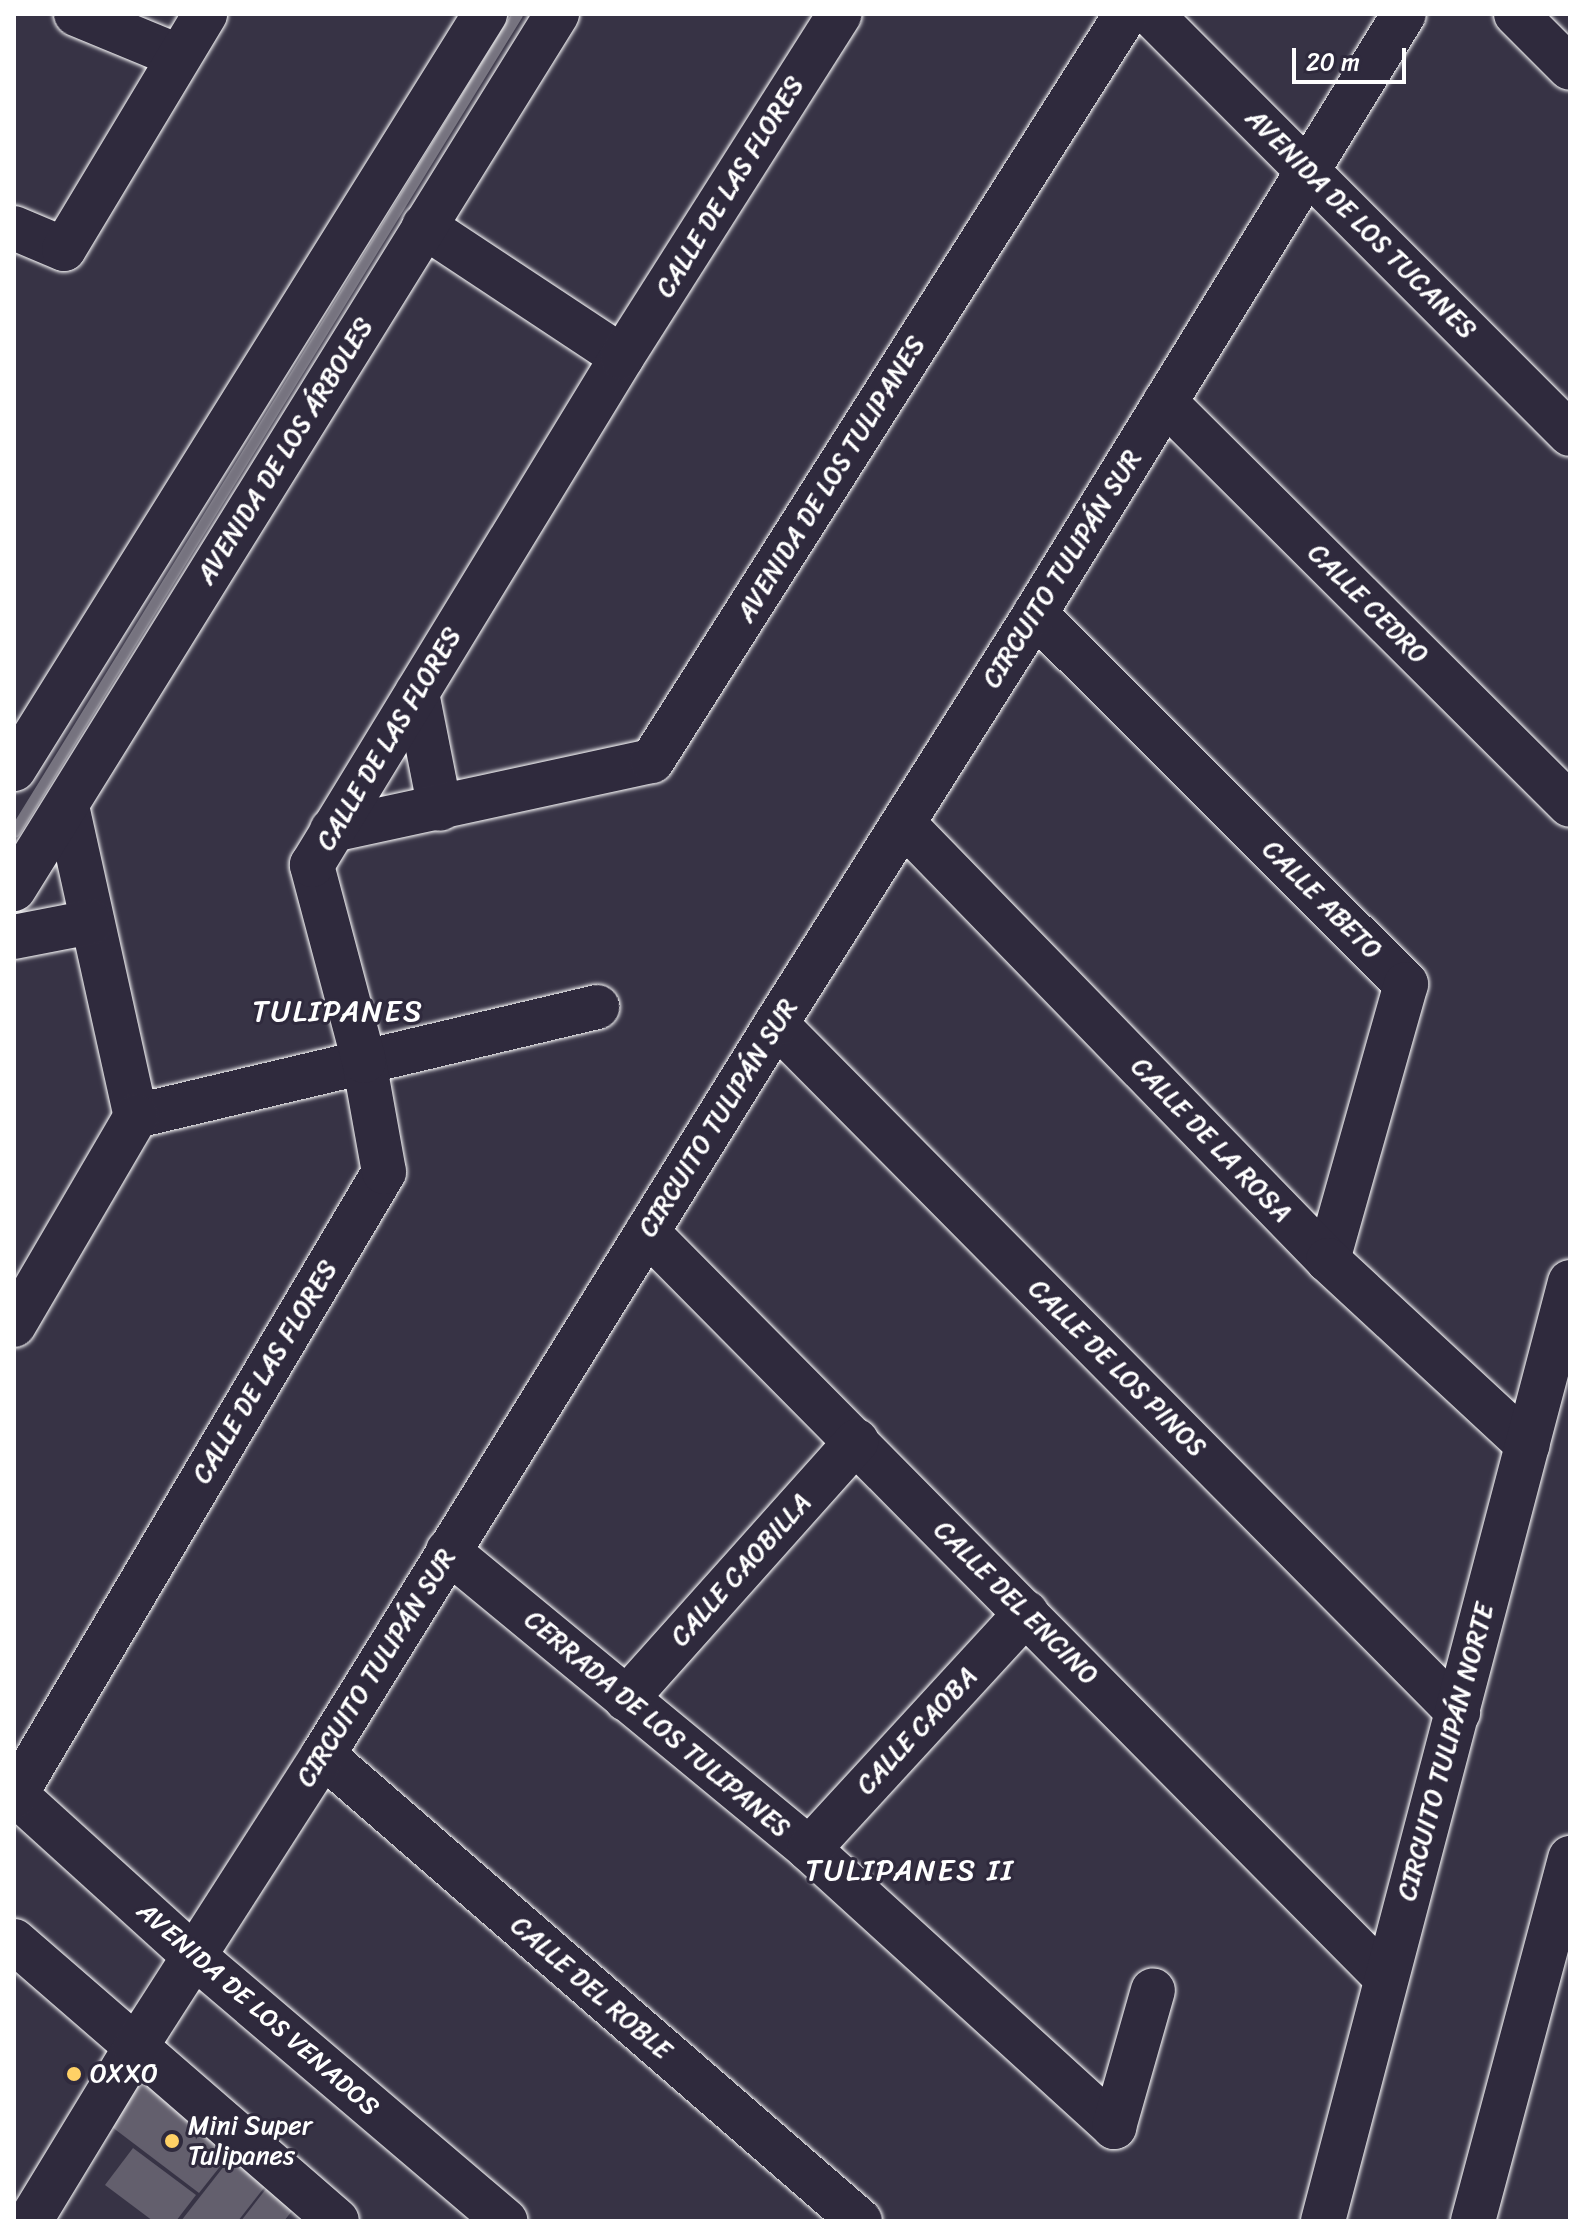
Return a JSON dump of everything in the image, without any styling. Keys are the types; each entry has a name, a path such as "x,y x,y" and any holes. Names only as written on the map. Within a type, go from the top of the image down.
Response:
{"street":[{"path":"76,14 178,56"},
{"path":"14,228 64,249 205,14"},
{"path":"14,769 485,14"},
{"name":"AVENIDA DE LOS ÁRBOLES","path":"14,889 557,14"},
{"name":"CALLE DE LAS FLORES","path":"15,1795 384,1172 364,1061 312,865 622,357 840,14"},
{"name":"AVENIDA DE LOS TULIPANES","path":"332,830 652,761 1126,14"},
{"name":"AVENIDA DE LOS TUCANES","path":"1151,14 1570,434"},
{"name":"CIRCUITO TULIPÁN SUR","path":"30,2221 135,2048 323,1755 776,1024 1035,614 1404,14"},
{"path":"1516,14 1570,68"},
{"path":"424,226 622,357"},
{"name":"CALLE CEDRO","path":"1165,402 1570,805"},
{"name":"CALLE ABETO","path":"1035,614 1406,984 1328,1260"},
{"path":"417,693 440,809"},
{"path":"14,1325 136,1116 67,806"},
{"name":"CALLE DE LA ROSA","path":"904,824 1328,1260 1528,1445"},
{"path":"14,937 91,922"},
{"path":"136,1116 597,1007"},
{"name":"CALLE DE LOS PINOS","path":"776,1024 1458,1712"},
{"name":"CALLE DEL ENCINO","path":"647,1232 1385,1977"},
{"name":"CIRCUITO TULIPÁN NORTE","path":"1323,2221 1570,1282"},
{"name":"CALLE CAOBILLA","path":"626,1699 857,1441"},
{"name":"CERRADA DE LOS TULIPANES","path":"448,1551 809,1849 1114,2127 1153,1990"},
{"name":"CALLE CAOBA","path":"809,1849 1026,1613"},
{"name":"CALLE DEL ROBLE","path":"323,1755 860,2221"},
{"name":"AVENIDA DE LOS VENADOS","path":"15,1795 194,1956 505,2221"},
{"path":"1473,2221 1551,1993 1570,1858"},
{"path":"14,1941 337,2221"}],"building":[{"name":"Mini Super Tulipanes","path":"143,2076 230,2154 199,2193 112,2127"},
{"path":"133,2148 196,2195 176,2221 153,2221 105,2185"},
{"path":"232,2156 267,2184 238,2221 181,2221"},
{"path":"269,2185 296,2206 284,2221 241,2221"}],"waterway":[{"path":"14,832 517,14"}],"place":[{"name":"OXXO","path":"74,2074"},
{"name":"Mini Super Tulipanes","path":"172,2141"}],"district":[{"name":"TULIPANES","path":"338,1011"},
{"name":"TULIPANES II","path":"910,1870"}]}
